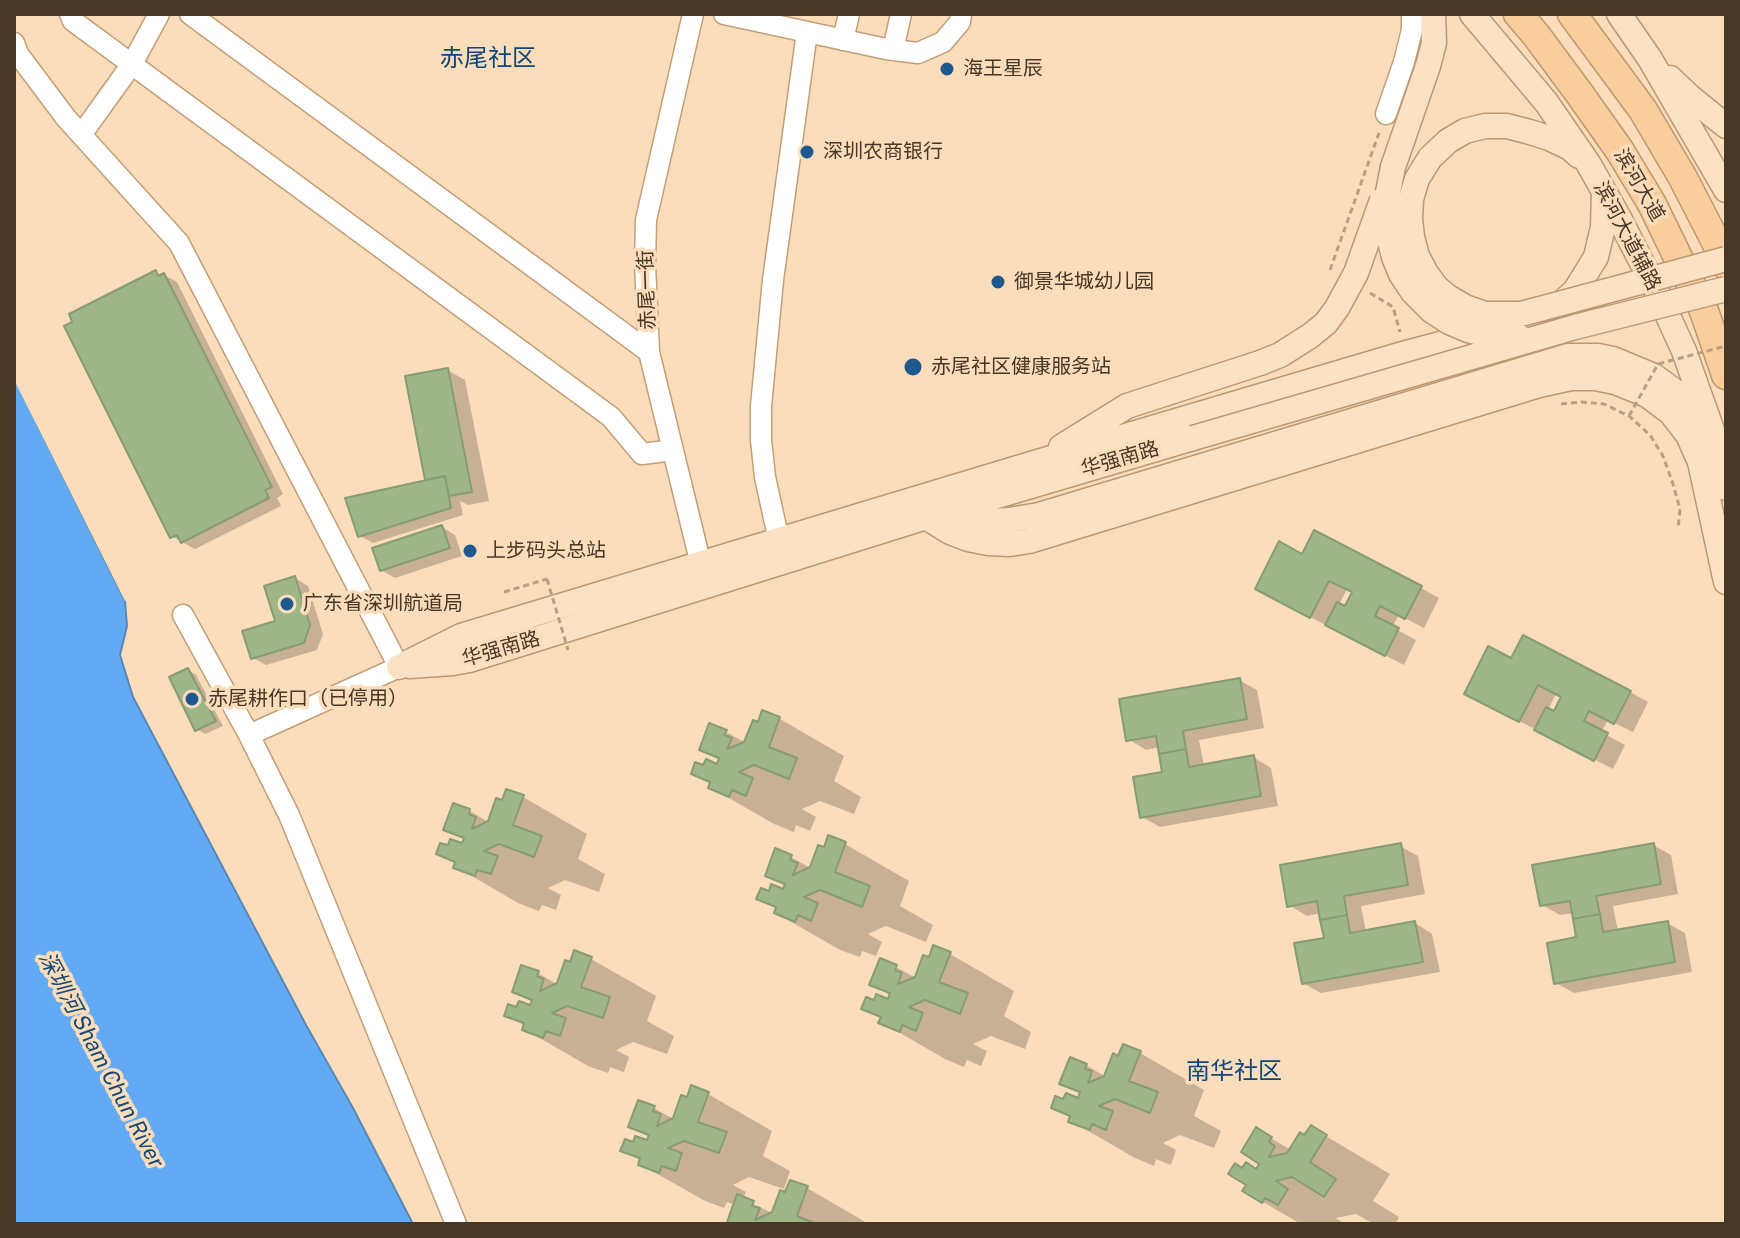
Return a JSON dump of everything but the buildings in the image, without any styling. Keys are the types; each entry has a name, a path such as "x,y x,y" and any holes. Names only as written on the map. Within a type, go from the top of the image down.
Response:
{"highway":[{"name":"滨河大道","path":"1518,14 1587,104 1652,204 1704,311 1726,375"},
{"name":"滨河大道","path":"1572,14 1643,110 1683,178 1726,265"}],"main road":[{"path":"1031,464 1127,406 1280,355 1326,323 1356,273 1404,139 1434,43 1433,14"},
{"name":"滨河大道辅路","path":"1472,14 1546,102 1604,191 1680,340 1718,451 1726,488"},
{"path":"1619,14 1650,59 1726,190"},
{"path":"1650,59 1726,126"},
{"path":"1588,163 1570,148 1549,138 1507,126 1485,126 1465,131 1448,141 1430,158 1417,179 1411,199 1412,237 1426,273 1448,297 1465,307 1485,314 1521,314 1726,259"},
{"path":"1393,167 1387,213 1394,257 1413,292 1432,311 1449,322 1489,335 1529,335 1575,327"},
{"name":"华强南路","path":"399,667 461,636 1031,464 1531,319 1558,307 1575,291 1596,257 1603,227 1604,191"},
{"name":"华强南路","path":"399,667 469,660 926,517 1193,438 1575,327 1726,289"},
{"path":"926,517 992,521 1039,515 1568,356 1613,359 1654,376 1691,407 1718,451"},
{"path":"926,517 968,539 1010,544 1029,541 1539,385 1582,378 1615,382 1637,390 1671,413 1688,435 1702,472 1726,582"}],"street":[{"path":"70,14 73,21 611,417 642,454 673,450"},
{"path":"81,135 132,64 159,14"},
{"path":"190,14 649,352"},
{"name":"赤尾一街","path":"693,14 646,220 645,264 649,352 701,565"},
{"path":"724,14 803,25 843,40 918,53 943,42 960,22 961,14"},
{"path":"843,40 849,14"},
{"path":"893,50 901,14"},
{"path":"1386,114 1406,54 1412,14"},
{"path":"779,541 765,477 761,406 803,25"},
{"path":"14,43 18,54 66,118 179,243 399,667 249,735"},
{"path":"183,615 289,815 456,1224"}],"path":[{"path":"1330,270 1386,114"},
{"path":"1629,416 1658,364 1726,346"},
{"path":"1561,404 1604,404 1629,416 1650,435 1663,456 1680,509 1678,529"},
{"path":"504,592 547,579 568,650"}],"water":[{"name":"深圳河 Sham Chun River","path":"14,378 125,601 127,626 120,655 133,697 413,1224 14,1224"}],"pier":[{"path":"14,374 18,376 129,599 125,601 14,380"}],"place":[{"name":"海王星辰","path":"947,69"},
{"name":"深圳农商银行","path":"807,152"},
{"name":"御景华城幼儿园","path":"998,282"},
{"name":"赤尾社区健康服务站","path":"913,367"},
{"name":"上步码头总站","path":"470,551"},
{"name":"广东省深圳航道局","path":"287,604"},
{"name":"赤尾耕作口（已停用）","path":"192,699"}],"district":[{"name":"赤尾社区","path":"488,59"},
{"name":"南华社区","path":"1234,1072"}]}
